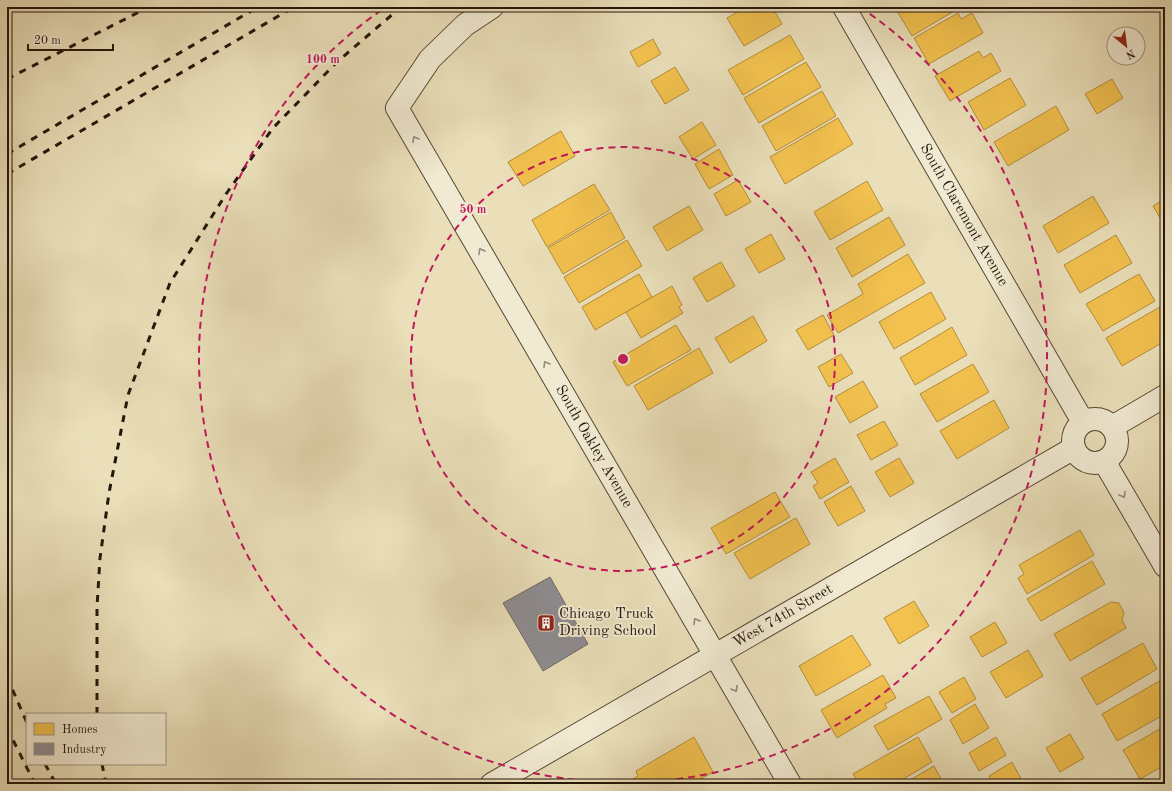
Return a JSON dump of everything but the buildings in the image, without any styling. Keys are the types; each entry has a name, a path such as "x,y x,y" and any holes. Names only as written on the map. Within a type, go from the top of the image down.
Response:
{"street":[{"name":"South Oakley Avenue","path":"492,7 465,25 430,59 397,108 790,784"},
{"name":"South Claremont Avenue","path":"844,7 1083,422"},
{"path":"1112,427 1165,396"},
{"path":"1094,418 1107,422 1112,427 1116,433 1116,446 1114,453 1104,461 1096,463 1089,462 1077,454 1074,448 1074,434 1083,422 1094,418"},
{"name":"West 74th Street","path":"492,784 1074,448"},
{"path":"1104,461 1165,566"}],"railway":[{"path":"7,79 149,7"},
{"path":"7,154 258,7"},
{"path":"7,174 294,7"},
{"path":"97,713 97,607 100,558 109,493 128,395 170,283 226,194 273,128 337,62 401,7"},
{"path":"7,677 26,721"},
{"path":"7,728 35,784"},
{"path":"46,765 56,784"},
{"path":"102,765 106,784"}],"place":[{"name":"Chicago Truck Driving School","path":"546,623"}]}
